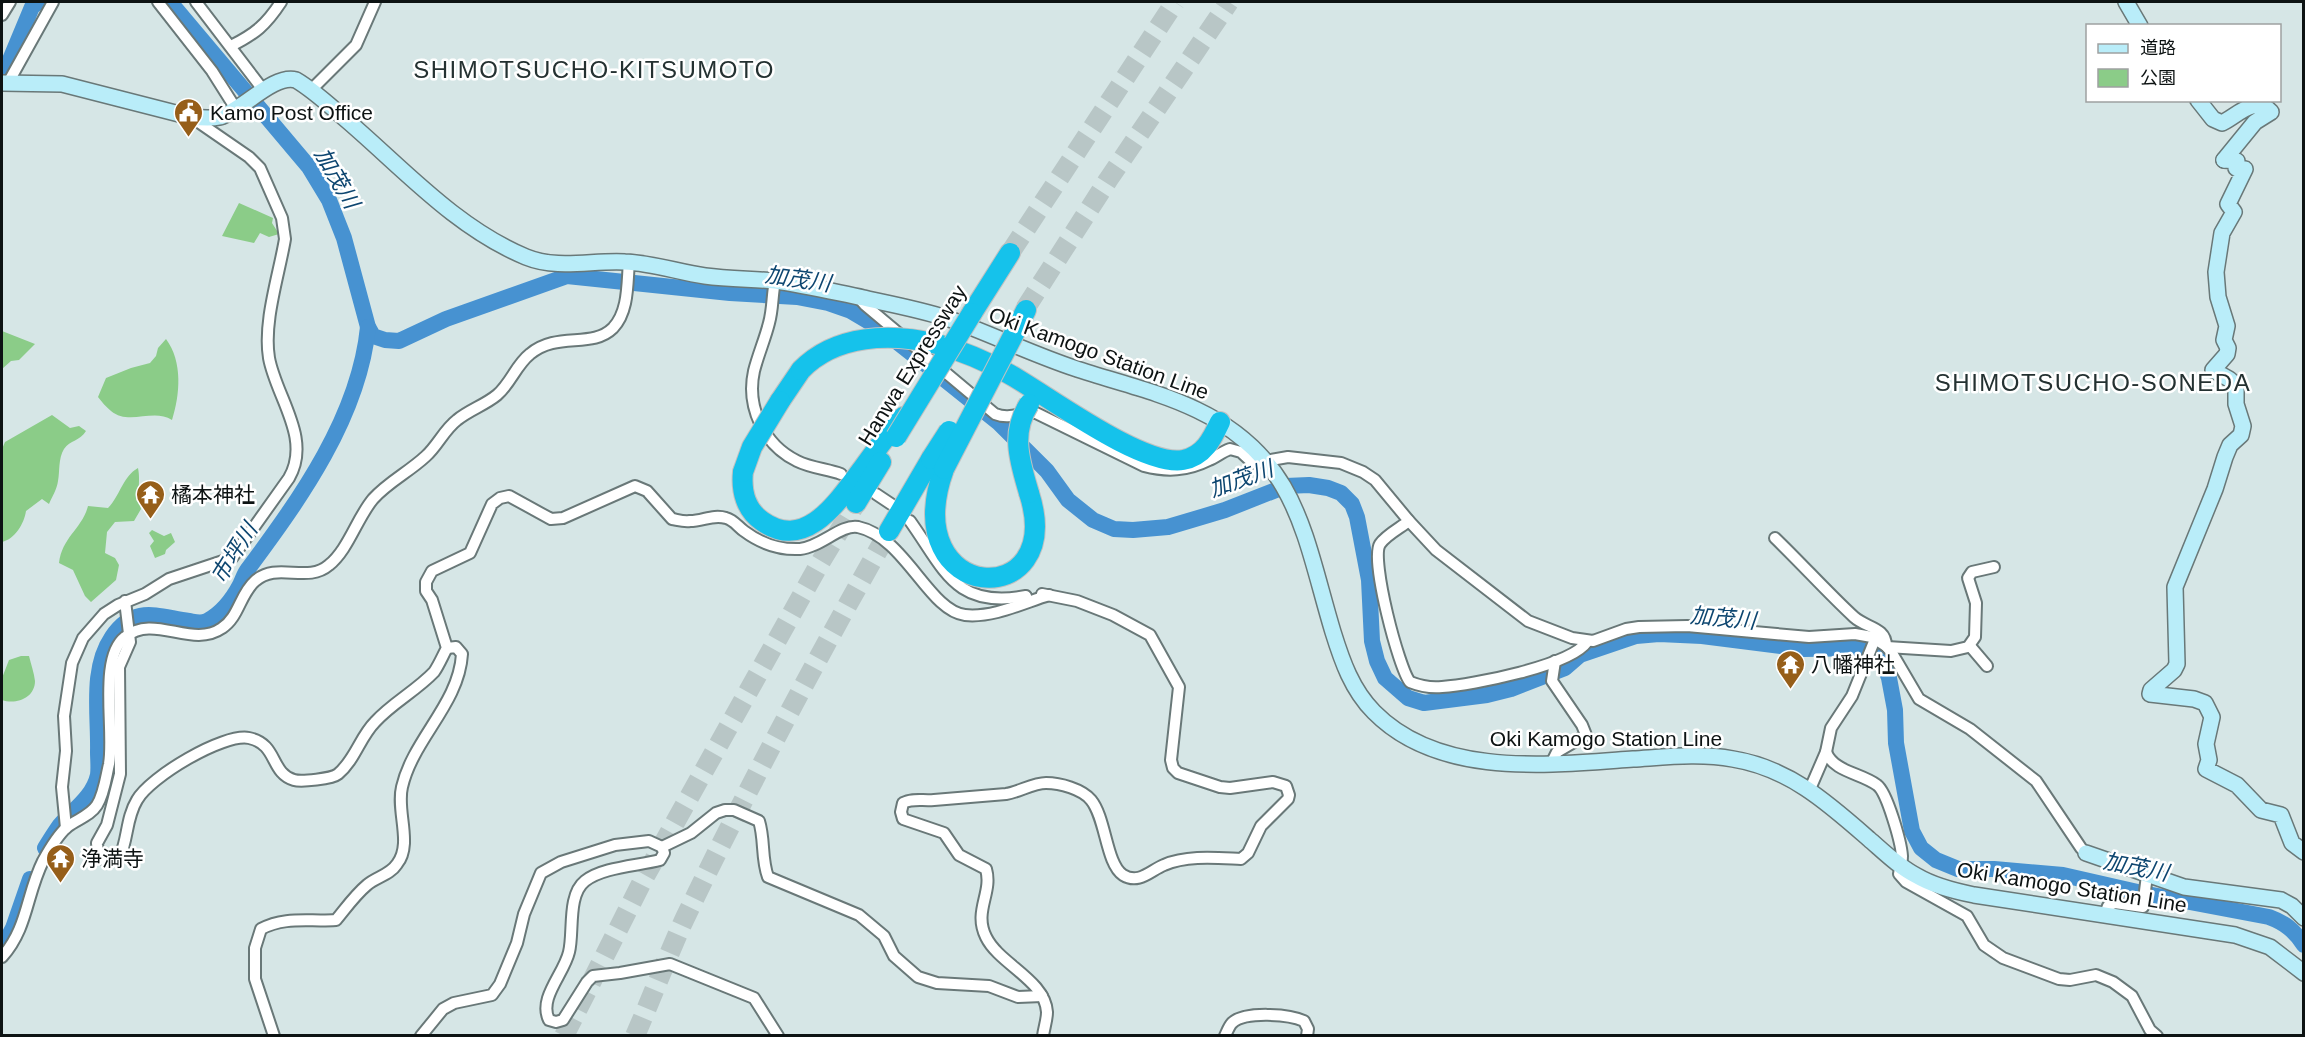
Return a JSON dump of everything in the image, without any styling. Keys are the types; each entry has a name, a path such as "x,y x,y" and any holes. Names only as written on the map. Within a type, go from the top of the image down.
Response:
{"highway":[{"name":"Hanwa Expressway","path":"856,503 893,434 921,396 1010,253"},
{"path":"889,531 938,464 1026,309"},
{"path":"893,434 830,511 816,522 800,528 778,529 759,518 745,499 743,472 752,447 780,401 801,370 822,353 849,342 889,338 937,344 985,361 1036,399 1123,442 1164,459 1186,459 1198,454 1208,445 1220,422"},
{"path":"938,464 934,504 937,536 951,562 973,576 991,578 1017,569 1029,555 1036,537 1036,527 1019,459 1017,440 1021,419 1036,399"}],"main road":[{"path":"2126,2 2139,24"},
{"name":"Oki Kamogo Station Line","path":"5,83 62,84 191,117 214,118 237,109 283,78 289,78 311,90 453,215 522,255 545,263 629,262 705,276 858,297 912,308 949,319 1067,366 1181,403 1220,422 1266,459 1275,472 1291,498 1306,536 1344,665 1354,687 1375,713 1405,736 1440,751 1501,763 1551,764 1662,757 1718,757 1742,760 1770,768 1810,789 1901,866 1932,884 1958,891 2235,935 2270,947 2300,969"},
{"path":"2200,102 2213,119 2222,123 2255,104 2266,107 2271,112 2255,122 2224,160 2237,161 2236,168 2245,169 2228,204 2234,212 2222,233 2216,272 2218,297 2227,326 2224,340 2228,348 2227,354 2213,370 2235,385 2236,404 2243,426 2241,435 2230,445 2215,489 2175,586 2177,664 2174,670 2150,693 2194,699 2205,703 2212,717 2206,744 2209,760 2206,770 2237,785 2261,810 2280,815 2292,843 2304,852"},
{"path":"2086,853 2194,890 2281,900 2304,918"}],"street":[{"path":"2,15 10,2"},
{"path":"5,83 53,2"},
{"path":"158,2 212,70 237,109"},
{"path":"196,2 263,91"},
{"path":"231,46 255,33 269,19 280,2"},
{"path":"311,90 356,45 375,2"},
{"path":"66,828 62,797 66,751 64,716 72,663 80,644 92,626 104,614 125,601 145,594 174,576 232,558 290,478 296,463 296,438 268,357 269,324 286,233 282,218 260,168 249,157 191,117"},
{"path":"2,957 19,933 42,863 66,828 94,808 102,793 111,749 112,661 116,647 129,634 154,628 194,636 213,633 227,624 248,589 262,576 279,571 312,573 327,568 339,555 361,516 375,497 429,453 455,421 501,392 530,354 549,343 592,338 603,335 613,328 624,308 629,262"},
{"path":"774,284 772,309 753,380 753,400 759,421 771,440 791,458 806,465 841,474"},
{"path":"858,297 995,414 1010,417 1036,413 1135,462 1163,470 1192,467 1230,449 1241,452 1253,463 1288,457 1356,468 1375,480 1436,549 1522,617 1560,634 1587,642 1639,627 1687,626 1809,637 1855,633 1886,646 1960,651 1970,646 1975,636 1976,603 1968,578 1972,572 1994,567"},
{"path":"125,601 129,645 122,656 119,667 121,752 118,782 107,825 96,848 98,855 108,861 115,861 120,856 138,797 168,771 202,750 231,738 249,738 266,745 285,776 296,781 336,776 351,759 374,722 412,692 435,670 447,648 432,600 426,591 426,582 432,571 470,553 492,504 500,498 509,496 550,519 563,518 635,486 647,491 672,519 691,521 727,518 756,538 785,549 814,546 843,529 851,526 860,527 899,552 937,598 952,610 965,615 999,610 1049,595"},
{"path":"876,494 891,504"},
{"path":"910,521 936,562 953,582 961,587 979,595 997,599 1049,595 1077,601 1104,611 1150,635 1179,687 1171,760 1173,768 1178,773 1220,787 1230,788 1274,782 1286,786 1289,795 1288,799 1261,825 1248,853 1241,859 1209,858 1174,862 1162,866 1148,876 1134,879 1122,875 1114,865 1096,807 1089,798 1065,786 1043,783 1013,793 931,800 910,799 903,803 901,812 903,819 944,833 959,855 986,869 989,880 980,922 992,948 1029,980 1042,996 1047,1011 1043,1035"},
{"path":"1409,521 1381,543 1378,553 1382,594 1400,663 1410,682 1440,687 1471,683 1528,670 1555,661 1582,648 1587,642"},
{"path":"1775,538 1855,617 1883,633 1886,646 1919,699 1970,729 2036,781 2086,853"},
{"path":"1810,789 1826,752 1831,728 1852,696 1875,641"},
{"path":"1970,646 1987,666"},
{"path":"274,1035 255,979 255,948 261,928 275,921 336,920 369,883 397,866 404,844 401,789 413,755 452,692 461,668 462,654 456,647 447,648"},
{"path":"1551,764 1557,752 1586,735 1582,725 1551,681 1555,661"},
{"path":"1826,752 1834,763 1873,782 1883,791 1901,848 1899,874 1906,882 1970,919 1980,939 1994,953 2027,968 2060,979 2070,980 2092,974 2104,977 2132,996 2150,1030 2157,1035"},
{"path":"662,847 691,832 716,813 734,810 759,821 764,834 763,864 768,877 859,915 884,936 894,956 918,977 937,983 989,986 1018,997 1042,996"},
{"path":"421,1035 443,1009 454,1003 492,995 500,984 517,943 524,914 541,873 561,862 615,845 649,841 662,847 664,853 660,860 603,872 584,882 579,889 573,905 569,952 546,1004 546,1014 549,1020 556,1022 563,1020 586,982 593,976 620,974 670,964 754,998 778,1035"},
{"path":"2105,914 2108,906 2113,903 2142,907 2147,875"},
{"path":"1225,1035 1233,1022 1248,1016 1282,1015 1304,1021 1308,1029 1307,1035"}],"green space":[{"path":"239,203 273,218 272,223 279,234 269,237 260,233 254,243 222,236"},
{"path":"2,331 35,344 19,360 11,361 2,369"},
{"path":"166,339 175,358 178,379 177,400 172,420 157,416 125,417 111,411 98,397 106,378 150,363"},
{"path":"52,415 70,428 79,426 86,431 64,449 56,490 49,504 42,499 26,511 18,530 11,538 2,542 2,449 5,442"},
{"path":"138,468 141,509 134,521 115,522 107,532 105,553 115,558 119,565 116,580 91,602 85,596 73,570 59,563 61,554 88,506 108,508 125,481"},
{"path":"152,530 164,536 171,533 175,542 165,554 155,558 150,546 154,541 149,533"},
{"path":"29,656 35,678 32,692 19,701 2,700 2,678 9,660"}],"waterway":[{"name":"加茂川","path":"2,79 32,7 38,2"},
{"name":"加茂川","path":"170,2 309,167 329,200 344,238 368,327 373,336 399,341 446,319 567,276 730,293 797,297 828,303 851,311 878,327 939,375 999,423 1047,471 1068,500 1093,520 1114,529 1168,527 1225,510 1286,486 1309,485 1341,493 1352,504 1357,517 1369,580 1372,641 1377,661 1385,678 1408,698 1424,703 1487,695 1511,689 1565,668 1580,655 1636,636 1659,634 1702,636 1804,649 1865,648 1883,662 1889,678 1895,710 1896,743 1912,831 1921,848 1936,860 1958,869 1994,869 2063,875 2142,893 2269,917 2289,928 2304,945"},
{"name":"市坪川","path":"45,848 60,825 96,783 98,775 98,678 105,650 112,637 120,627 138,616 147,615 202,622 212,618 226,606 306,485 340,425 353,393 368,327"},
{"name":"市坪川","path":"2,949 13,928 30,879"}],"tunnel":[{"path":"1010,253 1175,2"},
{"path":"1025,309 1108,180 1229,2"},
{"path":"564,1036 644,878 820,563 856,503"},
{"path":"635,1036 685,918 733,820 809,675 889,531"}],"place":[{"name":"Kamo Post Office","path":"189,138"},
{"name":"橘本神社","path":"150,520"},
{"name":"八幡神社","path":"1790,690"},
{"name":"浄満寺","path":"60,884"}],"district":[{"name":"SHIMOTSUCHO-KITSUMOTO","path":"594,69"},
{"name":"SHIMOTSUCHO-SONEDA","path":"2093,382"}]}
